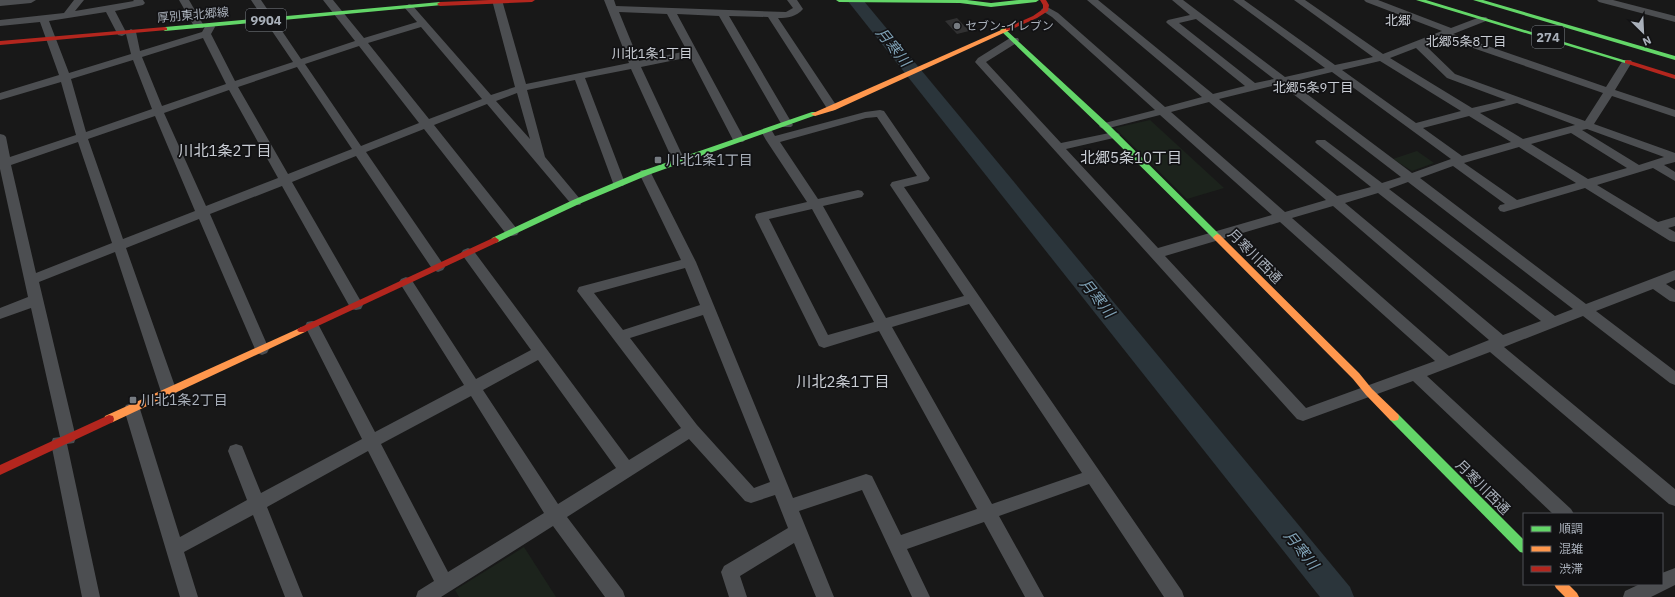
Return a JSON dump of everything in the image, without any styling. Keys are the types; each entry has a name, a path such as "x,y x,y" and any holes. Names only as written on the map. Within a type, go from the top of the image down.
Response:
{"main road":[{"name":"厚別東北郷線","path":"0,44 126,32 205,28 269,20 409,7 497,0 532,0"},
{"path":"839,0 964,1 991,5 1036,0"},
{"name":"274","path":"1419,0 1675,77"},
{"path":"1437,0 1675,72"},
{"path":"1494,0 1675,53"},
{"path":"1472,2 1675,58"},
{"path":"1472,2 1675,66"},
{"path":"0,470 576,202 645,173 739,140 770,135 787,124 832,108 881,87 1003,30 1035,17 1044,5"},
{"name":"月寒川西通","path":"1003,30 1110,131 1216,236 1356,376 1369,392 1523,547"},
{"path":"1561,585 1573,597"}],"street":[{"path":"0,2 31,0"},
{"path":"67,16 79,0"},
{"path":"0,24 44,20 109,9 140,3 138,0"},
{"path":"184,0 205,28 232,86 356,305"},
{"path":"256,0 438,267"},
{"path":"328,0 512,232"},
{"path":"497,0 541,158"},
{"path":"679,161 635,65 611,5 722,13 787,15 797,11 798,9 792,0"},
{"path":"1092,0 1335,201 1675,499"},
{"path":"1177,0 1675,379"},
{"path":"1238,0 1415,127 1458,161 1509,206 1675,157"},
{"path":"1299,0 1382,58 1675,238"},
{"path":"1369,0 1447,33 1609,92 1675,114"},
{"path":"1602,0 1675,19"},
{"path":"1044,5 1447,363"},
{"path":"409,7 488,100 541,158 576,202"},
{"path":"109,9 126,32 158,111 262,349"},
{"path":"670,10 739,140"},
{"path":"722,13 787,124"},
{"path":"771,15 832,108"},
{"path":"1198,16 1171,22 1253,87"},
{"path":"1059,147 1165,112 1253,87 1382,58 1419,45 1483,19"},
{"path":"44,20 65,77 82,137 169,392"},
{"path":"5,163 361,42 422,24"},
{"path":"0,97 136,55 205,28"},
{"path":"1014,40 980,62 1303,415 1554,323 1675,275"},
{"path":"1419,45 1451,76 1675,157"},
{"path":"31,280 488,100 522,88 692,54"},
{"path":"1155,254 1380,188 1458,161 1588,125 1627,62"},
{"path":"579,76 619,183"},
{"path":"1415,127 1516,100"},
{"path":"1035,597 815,204 770,135 880,113 924,178 896,185 1175,597"},
{"path":"1574,130 1637,169"},
{"path":"0,137 5,163 4,180 36,300 64,441 92,597"},
{"path":"1321,142 1554,323"},
{"path":"1654,164 1675,177"},
{"path":"645,173 689,262 825,597"},
{"path":"858,194 761,217 824,342 973,298"},
{"path":"1657,227 1675,221"},
{"path":"468,253 627,470"},
{"path":"689,262 584,291 691,430 750,496 780,486"},
{"path":"406,282 556,516 616,597"},
{"path":"1655,283 1675,297"},
{"path":"0,314 36,300"},
{"path":"620,336 708,308"},
{"path":"312,326 445,584"},
{"path":"174,549 372,441 541,352"},
{"path":"1415,374 1563,513"},
{"path":"132,409 189,597"},
{"path":"425,597 691,430"},
{"path":"236,450 294,597"},
{"path":"896,545 1093,476"},
{"path":"788,507 866,481 921,597"},
{"path":"738,597 730,572 798,531"},
{"path":"1663,582 1675,576"}],"shaded area":[{"path":"1150,120 1224,188 1187,199 1115,128"},
{"path":"1417,151 1434,163 1412,171 1393,159"},
{"path":"524,547 556,597 459,597 455,590"}],"building":[{"name":"セブン-イレブン","path":"957,18 969,31 957,34 945,21"}],"waterway":[{"name":"月寒川","path":"855,0 1339,597"}],"traffic: fast":[{"path":"839,0 960,1 991,5 1036,0"},
{"path":"1419,0 1627,62"},
{"path":"1476,0 1675,58"},
{"path":"165,29 440,4"},
{"path":"1003,30 1105,126 1217,237"},
{"path":"495,240 576,202 645,173 815,114"},
{"path":"1394,417 1523,547"}],"traffic: slow":[{"path":"815,114 832,108 1008,29"},
{"path":"1217,237 1356,376 1369,392 1394,417"},
{"path":"109,419 302,330"},
{"path":"1561,585 1573,597"}],"traffic: jam":[{"path":"440,4 532,0"},
{"path":"1008,29 1035,17 1046,10 1046,5 1043,0"},
{"path":"0,43 165,29"},
{"path":"1627,62 1675,77"},
{"path":"302,330 495,240"},
{"path":"0,470 109,419"}],"place":[{"name":"セブン-イレブン","path":"957,26"},
{"name":"川北1条1丁目","path":"658,160"},
{"name":"川北1条2丁目","path":"133,400"}],"district":[{"name":"北郷","path":"1398,20"},
{"name":"北郷5条8丁目","path":"1466,41"},
{"name":"川北1条1丁目","path":"652,53"},
{"name":"北郷5条9丁目","path":"1313,87"},
{"name":"川北1条2丁目","path":"225,151"},
{"name":"北郷5条10丁目","path":"1131,158"},
{"name":"川北2条1丁目","path":"843,382"}]}
